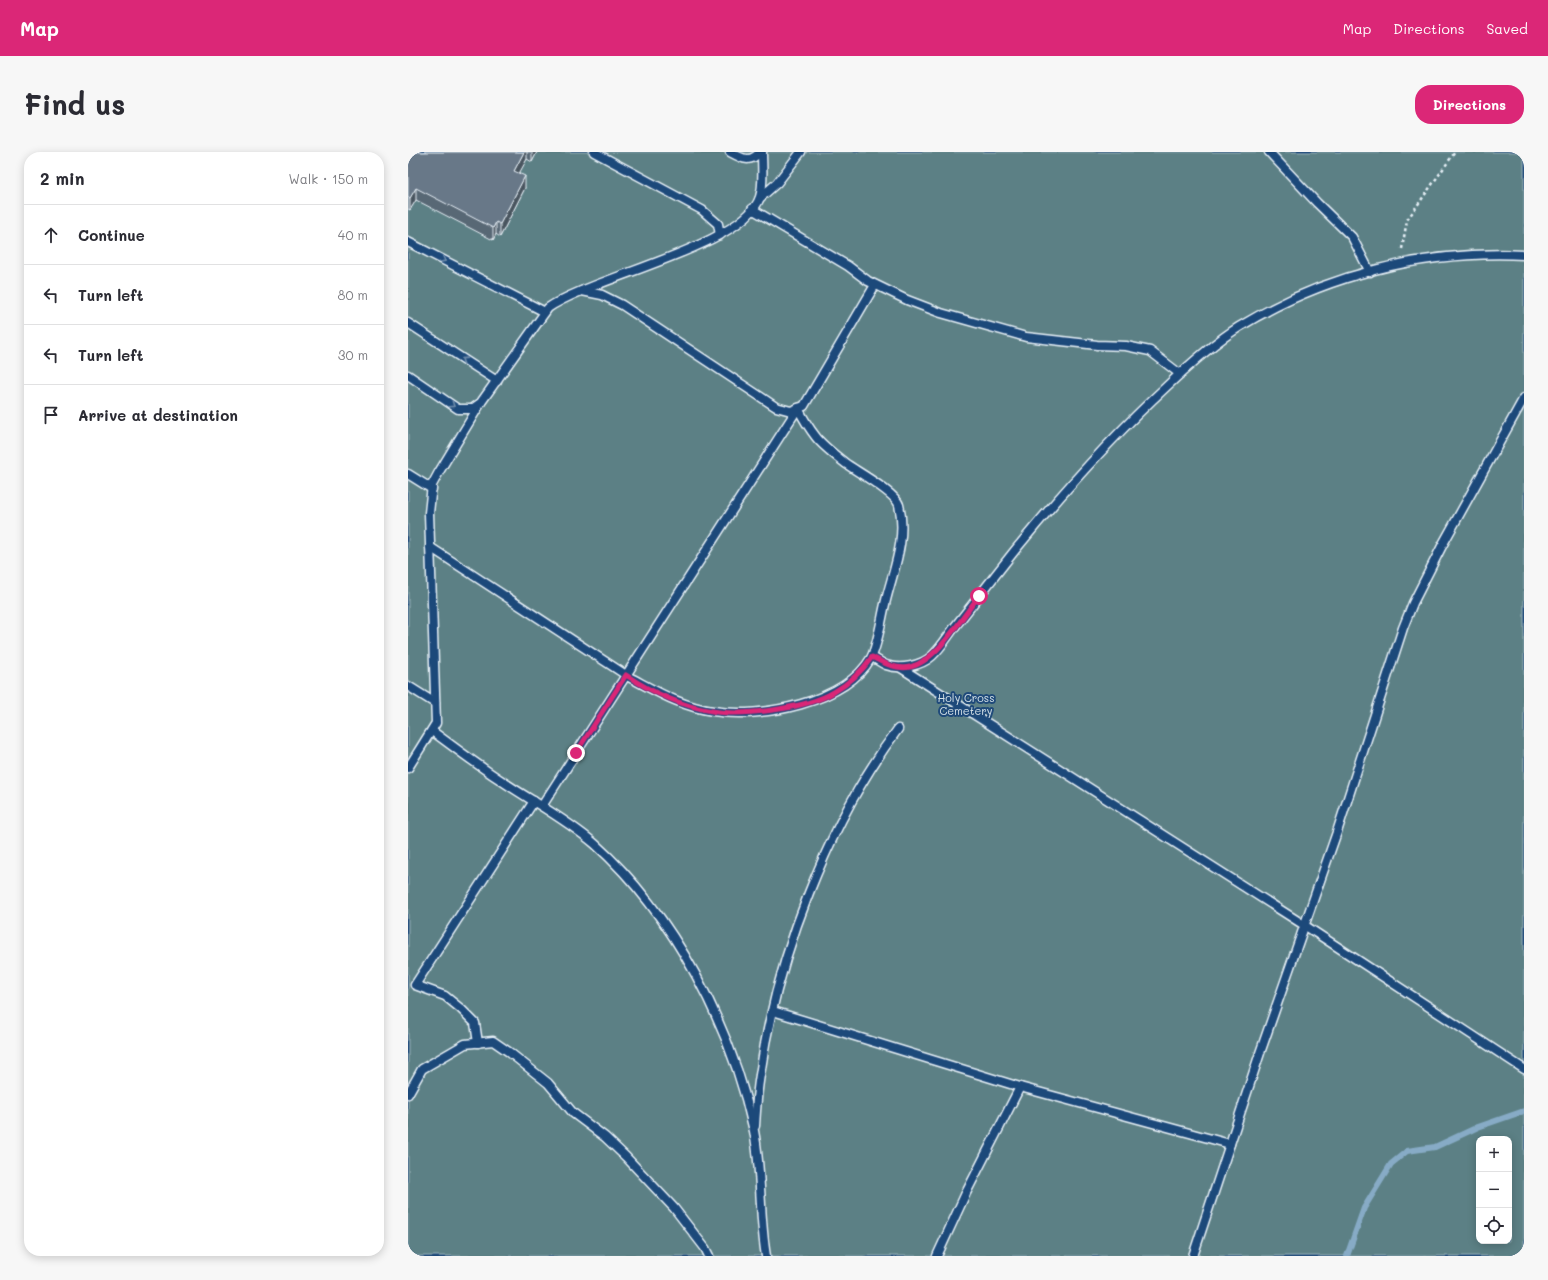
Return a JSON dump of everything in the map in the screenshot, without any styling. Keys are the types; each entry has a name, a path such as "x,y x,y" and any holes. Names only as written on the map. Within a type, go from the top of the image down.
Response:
{"lane":[{"path":"594,152 702,210 718,224 720,235"},
{"path":"730,152 744,159 753,159 761,152"},
{"path":"760,198 761,152"},
{"path":"408,768 436,724 429,513 432,489 439,472 482,401 548,308 561,299 702,244 720,235 745,218 760,198 777,183 801,152"},
{"path":"1269,152 1317,203 1352,237 1370,272"},
{"path":"752,210 848,266 875,285 906,300 941,313 1026,337 1097,345 1126,346 1150,351 1180,374"},
{"path":"408,242 545,312"},
{"path":"872,657 886,665 910,667 931,657 1027,537 1139,412 1180,374 1237,328 1280,304 1318,287 1370,272 1399,265 1456,255 1524,255"},
{"path":"581,291 602,295 622,305 776,407 791,411 804,406 816,389 875,285"},
{"path":"408,323 497,381"},
{"path":"408,375 458,409 472,409 482,401"},
{"path":"1193,1256 1380,704 1392,660 1413,603 1443,544 1524,398"},
{"path":"430,547 626,675 675,701 713,712 757,712 795,706 834,693 861,672 872,657 899,554 902,531 898,503 877,484 846,463 816,437 798,408"},
{"path":"542,806 798,408"},
{"path":"408,474 432,489"},
{"path":"899,666 1304,925 1524,1069"},
{"path":"408,686 435,703"},
{"path":"754,1133 760,1074 773,1011 788,953 825,852 884,747 898,729"},
{"path":"432,731 499,779 567,822 595,844 627,877 672,937 696,976 718,1017 743,1092 754,1133 766,1256"},
{"path":"478,1043 475,1023 461,1009 445,996 415,985 534,801"},
{"path":"773,1011 1020,1087 1230,1144"},
{"path":"408,1094 422,1069 465,1044 493,1041 548,1083 574,1113 605,1137 626,1157 674,1208 705,1248 708,1256"},
{"path":"937,1256 966,1193 1020,1087"}],"path":[{"path":"1399,265 1407,220 1455,152"}],"green space":[{"name":"Holy Cross Cemetery","path":"408,152 1524,152 1524,1256 408,1256"}],"building":[{"path":"408,152 524,152 514,171 525,176 500,224 496,222 493,228 416,188 410,198 408,197"}],"waterway":[{"path":"1347,1256 1364,1208 1391,1164 1407,1151 1435,1147 1478,1127 1524,1111"}],"route":[{"path":"576,753 626,675 675,701 713,712 757,712 795,706 834,693 861,672 872,657 886,665 910,667 931,657 979,596"}]}
